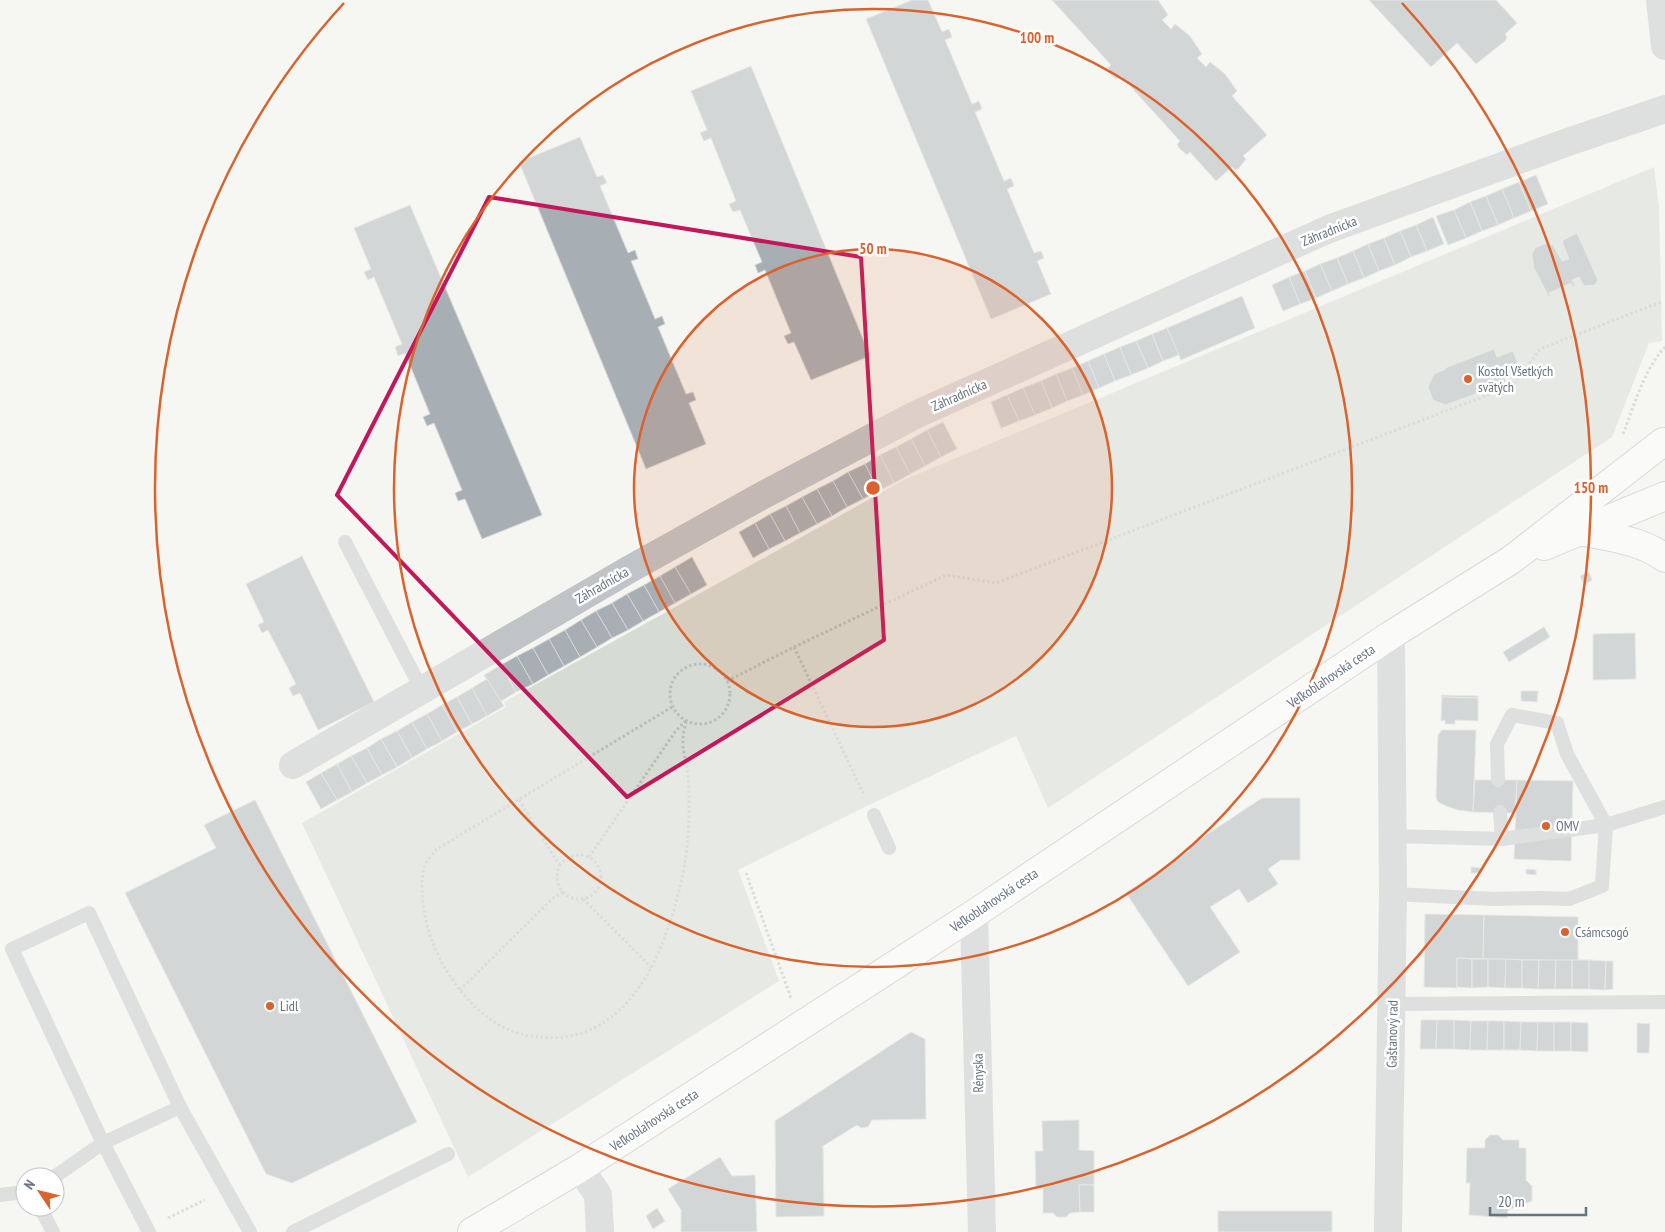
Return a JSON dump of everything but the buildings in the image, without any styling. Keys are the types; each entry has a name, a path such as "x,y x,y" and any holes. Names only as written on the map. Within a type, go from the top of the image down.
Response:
{"main road":[{"name":"Veľkoblahovská cesta","path":"472,1232 580,1168 974,914 1391,635 1511,560 1664,442"},
{"name":"Veľkoblahovská cesta","path":"1511,560 1665,496"},
{"path":"1581,531 1625,540 1656,552 1665,558"}],"street":[{"path":"1660,0 1665,46"},
{"name":"Záhradnícka","path":"293,765 630,568 915,415 1330,229 1568,142 1665,110"},
{"name":"Gaštanový rad","path":"1388,1232 1394,836 1391,635"},
{"name":"Rényska","path":"974,914 982,1232"},
{"path":"580,1168 598,1195 600,1232"}],"lane":[{"path":"345,542 422,690"},
{"path":"1393,894 1494,899 1569,899 1602,886 1606,825 1567,754 1557,723 1512,715 1497,744 1498,780"},
{"path":"1394,836 1502,839 1606,825 1665,807"},
{"path":"1500,812 1502,839"},
{"path":"874,816 890,848"},
{"path":"148,1230 103,1143 12,949 89,913 180,1107 250,1232"},
{"path":"1392,1004 1665,1002"},
{"path":"65,1169 103,1143 180,1107"},
{"path":"293,1232 448,1154"},
{"path":"0,1196 15,1194"},
{"path":"45,1217 53,1232"}],"path":[{"path":"727,680 946,575 996,583 1514,385 1540,349 1661,302"},
{"path":"1622,435 1647,371 1665,347"},
{"path":"794,647 865,796"},
{"path":"702,663 712,666 721,672 727,680 730,699 727,708 721,716 713,721 704,724 694,724 678,715 672,707 669,697 670,686 682,669 691,664 702,663"},
{"path":"672,707 437,849 424,867 422,901 427,929 436,954 460,990 477,1008 498,1024 520,1034 546,1037 568,1037 588,1030 607,1020 625,1005 652,968 674,909 684,872 688,841 688,772 683,741 686,721"},
{"path":"589,857 675,732 686,721"},
{"path":"519,800 560,866"},
{"path":"571,856 589,857 598,865 601,872 601,880 595,892 583,898 575,899 563,892 557,879 560,866 571,856"},
{"path":"746,874 793,1004"},
{"path":"460,990 553,898 563,892"},
{"path":"583,898 652,968"},
{"path":"148,1230 226,1190"}],"highlighted area":[{"path":"489,197 861,257 884,640 627,797 337,495"}],"shaded area":[{"path":"1654,167 1659,208 1662,341 1649,343 1612,437 1048,808 1016,736 869,805 738,870 779,981 468,1177 302,823 506,707 504,702 906,479"}],"place":[{"name":"Kostol Všetkých svätých","path":"1468,379"},
{"name":"OMV","path":"1546,826"},
{"name":"Csámcsogó","path":"1565,932"},
{"name":"Lidl","path":"270,1006"}]}
